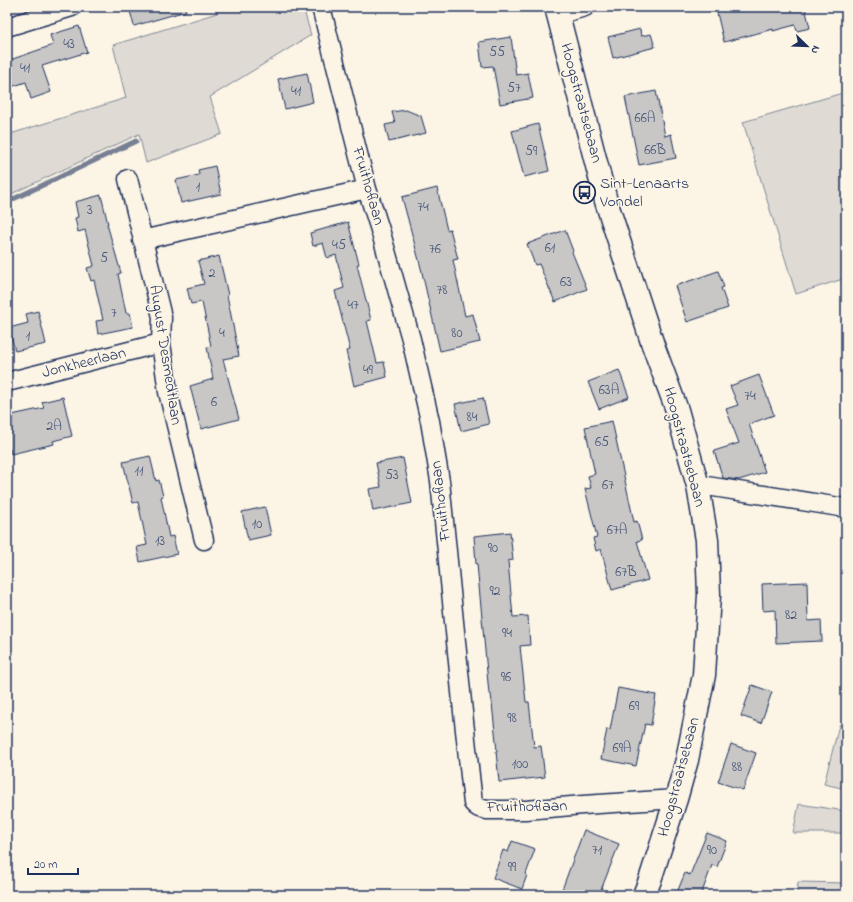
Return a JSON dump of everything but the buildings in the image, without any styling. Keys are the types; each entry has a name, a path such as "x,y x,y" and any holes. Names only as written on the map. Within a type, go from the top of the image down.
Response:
{"main road":[{"name":"Hoogstraatsebaan","path":"557,11 606,201 653,345 677,410 698,486 707,540 709,595 704,675 687,760 676,799 644,895"}],"street":[{"path":"7,27 72,7"},
{"name":"Fruithoflaan","path":"321,7 367,189 411,339 430,421 440,481 473,803 479,808 487,810 526,810 676,799"},
{"path":"557,11 585,7"},
{"name":"August Desmedtlaan","path":"128,179 162,317 161,343 168,392 204,540"},
{"path":"142,240 367,189"},
{"name":"Jonkheerlaan","path":"7,382 161,343"},
{"path":"698,486 707,486 846,508"}],"shaded area":[{"path":"216,7 303,7 311,35 210,97 222,134 146,163 139,134 7,196 7,135 126,98 113,45 217,13"},
{"path":"846,92 846,278 796,294 743,122"},
{"path":"839,725 846,726 846,789 824,784"},
{"path":"799,804 846,811 846,833 793,833"},
{"path":"798,882 846,883 846,895 797,895"}],"waterway":[{"path":"7,202 136,141"}],"place":[{"name":"Sint-Lenaarts Vondel","path":"584,193"}]}
